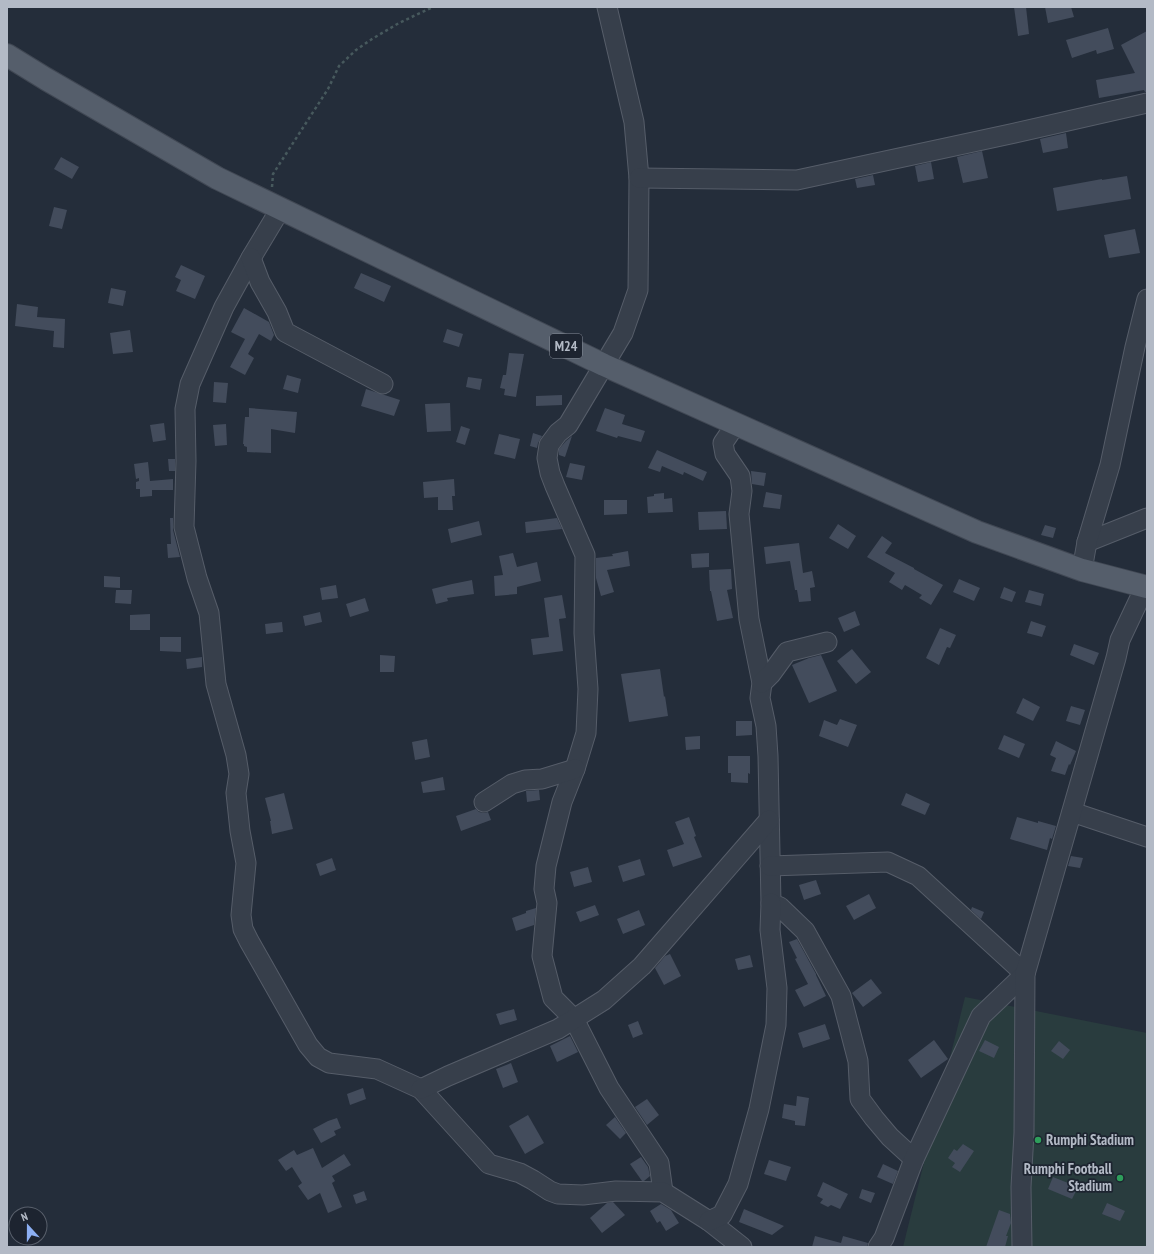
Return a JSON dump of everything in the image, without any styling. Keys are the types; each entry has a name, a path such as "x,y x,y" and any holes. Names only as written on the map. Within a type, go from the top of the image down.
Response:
{"main road":[{"name":"M24","path":"7,55 217,178 604,365 977,532 1082,570 1146,587"}],"street":[{"path":"607,7 634,122 639,178 638,290 623,333 568,425 558,433 549,445 548,458 550,473 585,554 584,634 588,688 586,733 575,769 562,802 546,866 544,889 547,903 542,956 553,998 574,1019 609,1088 659,1163 663,1192"},
{"path":"639,178 797,180 1147,103"},
{"path":"276,206 251,258 224,307 190,384 185,409 186,461 184,528 197,578 209,613 216,684 236,755 239,774 236,793 240,831 246,863 241,915 243,929 248,941 308,1045 318,1058 329,1063 377,1069 421,1089 489,1164 520,1173 550,1191 558,1194 583,1195 616,1191 663,1192 709,1221 742,1247"},
{"path":"251,258 260,282 277,312 285,332 383,384"},
{"path":"1082,570 1087,542 1110,465 1135,346 1147,299"},
{"path":"709,1221 722,1215 738,1184 759,1109 776,1025 777,988 770,930 771,903 766,726 760,698 762,683 747,604 739,514 742,491 740,476 725,454 723,443 736,424"},
{"path":"1087,542 1147,518"},
{"path":"1022,1247 1021,1187 1024,1133 1026,974 1120,640 1146,587"},
{"path":"762,683 771,674 787,652 826,642"},
{"path":"484,802 512,784 525,780 542,779 575,769"},
{"path":"1072,812 1147,837"},
{"path":"421,1089 558,1029 604,1000 642,966 769,820"},
{"path":"770,866 888,862 918,876 1026,974"},
{"path":"771,903 780,907 805,931 841,996 858,1061 860,1099 890,1137 914,1159"},
{"path":"878,1247 884,1238 914,1159 981,1016 1026,974"}],"path":[{"path":"276,206 273,174 328,89 338,66 356,50 377,36 399,23 433,7"}],"shaded area":[{"name":"Rumphi Stadium","path":"965,997 1147,1033 1147,1247 903,1247"}],"building":[{"path":"1014,7 1026,7 1029,34 1018,36"},
{"path":"1045,7 1071,7 1074,17 1048,23"},
{"path":"1108,28 1114,49 1097,54 1096,50 1072,58 1066,40"},
{"path":"1147,31 1147,92 1144,90 1099,98 1096,80 1135,73 1121,45"},
{"path":"1066,133 1068,148 1043,153 1040,139"},
{"path":"982,151 988,178 963,183 957,157"},
{"path":"61,157 79,167 72,179 54,169"},
{"path":"931,162 934,179 918,182 915,166"},
{"path":"873,175 875,185 857,188 855,179"},
{"path":"1127,176 1131,199 1057,211 1053,188"},
{"path":"54,207 67,210 62,229 49,226"},
{"path":"1135,229 1140,253 1109,258 1104,235"},
{"path":"181,265 205,276 195,299 176,291 181,280 175,277"},
{"path":"361,273 391,286 384,302 354,288"},
{"path":"111,288 126,291 123,306 108,303"},
{"path":"17,304 38,307 37,317 65,319 64,348 53,347 54,331 15,326"},
{"path":"244,308 269,322 274,335 271,341 259,334 248,354 254,358 245,375 230,367 245,339 231,332"},
{"path":"447,329 463,334 459,347 443,342"},
{"path":"130,330 133,352 113,354 110,333"},
{"path":"509,353 524,354 516,397 504,395 505,389 500,388 503,375 506,375"},
{"path":"287,375 301,379 298,393 283,389"},
{"path":"468,377 482,379 480,390 466,387"},
{"path":"214,382 228,383 226,403 213,402"},
{"path":"366,389 400,400 394,416 361,406"},
{"path":"562,395 562,405 536,406 536,396"},
{"path":"450,403 451,431 427,432 425,404"},
{"path":"249,408 297,412 295,433 271,429 271,453 247,452 247,447 243,444 245,417 249,417"},
{"path":"605,408 625,415 622,424 645,431 641,442 618,436 617,438 596,431"},
{"path":"164,423 166,440 153,442 150,425"},
{"path":"226,424 227,445 215,446 213,425"},
{"path":"461,426 470,429 465,445 456,442"},
{"path":"533,433 542,436 537,448 530,446"},
{"path":"499,434 520,439 515,459 494,454"},
{"path":"572,436 565,457 559,455 559,449"},
{"path":"657,450 707,472 703,481 684,472 683,475 662,466 660,472 648,468"},
{"path":"168,459 175,459 175,471 169,471"},
{"path":"148,462 150,481 173,479 173,490 152,490 152,496 140,497 140,489 136,489 136,482 139,481 139,478 136,479 134,464"},
{"path":"570,463 585,466 582,480 566,477"},
{"path":"751,471 766,473 764,486 752,484"},
{"path":"454,479 455,496 452,496 453,510 438,510 438,497 424,498 423,482"},
{"path":"766,492 782,495 780,509 763,507"},
{"path":"664,493 664,499 672,498 673,512 648,513 647,497 654,496 654,494"},
{"path":"604,500 627,500 627,514 604,515"},
{"path":"726,511 727,529 699,530 698,512"},
{"path":"170,518 173,518 173,530 180,557 168,558 167,544 171,544"},
{"path":"557,518 562,529 526,533 525,522"},
{"path":"479,521 482,535 451,543 448,529"},
{"path":"838,524 856,536 848,549 829,538"},
{"path":"1045,525 1056,528 1053,538 1041,535"},
{"path":"882,536 892,543 885,553 943,585 931,605 919,598 922,595 905,585 902,590 889,582 895,573 867,557"},
{"path":"799,543 803,573 812,571 815,587 810,588 811,601 799,602 797,590 795,590 790,561 766,564 764,547"},
{"path":"628,551 630,566 607,570 614,592 601,596 596,578 596,558 613,556 612,554"},
{"path":"513,553 517,567 537,562 541,581 517,587 517,594 495,596 494,576 503,575 499,556"},
{"path":"709,553 709,567 692,568 691,554"},
{"path":"731,569 732,589 727,590 733,618 717,621 710,591 709,570"},
{"path":"104,576 120,577 120,588 104,587"},
{"path":"959,579 980,588 974,601 953,592"},
{"path":"472,580 474,594 447,598 448,601 436,604 432,589"},
{"path":"336,585 338,598 322,600 320,588"},
{"path":"1004,587 1016,592 1012,602 1000,598"},
{"path":"116,590 132,590 131,604 115,603"},
{"path":"1029,590 1044,594 1041,606 1025,602"},
{"path":"562,595 566,618 559,619 563,651 533,655 531,639 549,637 544,598"},
{"path":"365,598 369,611 350,617 346,604"},
{"path":"855,611 860,625 844,632 838,618"},
{"path":"320,612 322,622 305,626 303,616"},
{"path":"150,614 150,630 130,630 130,615"},
{"path":"1031,621 1046,626 1042,637 1027,633"},
{"path":"282,622 283,632 266,634 265,624"},
{"path":"940,628 956,635 950,648 947,647 939,665 926,658"},
{"path":"160,637 181,637 181,652 160,651"},
{"path":"1074,644 1099,653 1094,665 1070,655"},
{"path":"852,649 871,672 856,684 837,661"},
{"path":"380,655 395,656 394,672 380,672"},
{"path":"821,655 837,691 809,703 792,665"},
{"path":"202,657 202,667 187,669 186,659"},
{"path":"660,669 668,716 629,722 621,674"},
{"path":"1023,698 1040,707 1033,721 1016,713"},
{"path":"1071,706 1085,710 1080,725 1066,721"},
{"path":"840,719 857,725 848,747 819,736 824,720 837,725"},
{"path":"736,721 752,721 752,735 736,736"},
{"path":"1004,735 1025,744 1019,758 998,749"},
{"path":"700,736 700,749 686,750 685,737"},
{"path":"427,739 430,757 415,760 412,742"},
{"path":"1056,741 1076,751 1065,775 1051,771 1056,758 1050,755"},
{"path":"728,756 750,756 750,774 748,773 748,783 731,782 731,773 728,773"},
{"path":"443,777 445,790 423,793 421,782"},
{"path":"539,790 540,800 527,802 526,791"},
{"path":"284,793 293,829 272,834 271,821 265,798"},
{"path":"906,793 930,804 925,815 901,805"},
{"path":"476,809 479,812 488,812 491,820 461,831 456,816"},
{"path":"689,817 696,836 694,837 702,857 673,867 667,850 684,844 675,822"},
{"path":"1017,817 1056,826 1052,839 1050,838 1047,850 1010,839"},
{"path":"1071,856 1083,858 1080,868 1068,866"},
{"path":"332,858 336,870 320,876 316,864"},
{"path":"640,859 645,875 623,882 618,866"},
{"path":"588,867 592,882 574,887 570,872"},
{"path":"816,880 821,894 804,900 799,885"},
{"path":"869,894 876,908 854,920 846,906"},
{"path":"595,905 599,915 580,922 576,912"},
{"path":"972,907 984,912 981,919 971,910"},
{"path":"536,908 534,925 516,931 512,918"},
{"path":"639,910 645,925 623,934 617,919"},
{"path":"797,939 826,996 804,1007 795,990 808,984 795,959 797,958 789,942"},
{"path":"670,954 681,976 664,985 655,968 665,956"},
{"path":"750,955 753,967 738,970 735,959"},
{"path":"871,979 882,993 863,1007 852,993"},
{"path":"514,1009 517,1020 500,1025 496,1014"},
{"path":"638,1021 643,1034 633,1038 628,1025"},
{"path":"825,1024 830,1039 803,1048 798,1033"},
{"path":"570,1036 578,1052 557,1062 550,1046"},
{"path":"934,1040 948,1059 921,1078 908,1060"},
{"path":"985,1040 999,1047 994,1058 979,1051"},
{"path":"1059,1041 1070,1050 1063,1059 1051,1051"},
{"path":"511,1063 518,1082 503,1088 496,1069"},
{"path":"363,1088 366,1099 350,1105 347,1094"},
{"path":"797,1096 809,1098 805,1126 795,1125 795,1121 782,1118 784,1104 796,1106"},
{"path":"647,1099 659,1115 647,1125 635,1107"},
{"path":"528,1115 544,1143 525,1154 509,1126"},
{"path":"615,1117 626,1133 620,1139 606,1125"},
{"path":"337,1118 341,1128 334,1131 336,1135 321,1143 313,1129"},
{"path":"963,1144 974,1151 960,1172 952,1167 955,1163 948,1158 954,1149 957,1151"},
{"path":"313,1148 322,1168 344,1154 351,1165 332,1176 335,1181 332,1183 342,1207 328,1213 320,1193 308,1200 298,1186 302,1183 292,1167 286,1171 278,1160 294,1150 297,1155"},
{"path":"641,1157 648,1167 650,1176 644,1181 642,1181 630,1164"},
{"path":"769,1160 791,1167 786,1181 764,1174"},
{"path":"883,1164 898,1171 893,1184 877,1177"},
{"path":"1053,1177 1078,1187 1072,1199 1048,1189"},
{"path":"823,1182 848,1194 840,1209 831,1205 828,1207 820,1203 823,1199 817,1196"},
{"path":"862,1189 875,1193 871,1203 859,1198"},
{"path":"364,1191 367,1200 356,1204 353,1195"},
{"path":"613,1202 625,1215 602,1233 590,1218 607,1203"},
{"path":"1107,1203 1125,1211 1120,1221 1102,1214"},
{"path":"661,1204 671,1210 679,1223 666,1231 660,1221 657,1223 650,1211"},
{"path":"744,1209 784,1226 772,1235 739,1222"},
{"path":"999,1210 1010,1214 1011,1223 1006,1236 1008,1236 1005,1247 986,1247"},
{"path":"815,1236 841,1243 843,1236 868,1243 867,1247 812,1247"}],"place":[{"name":"Rumphi Stadium","path":"1038,1140"},
{"name":"Rumphi Football Stadium","path":"1120,1178"}]}
